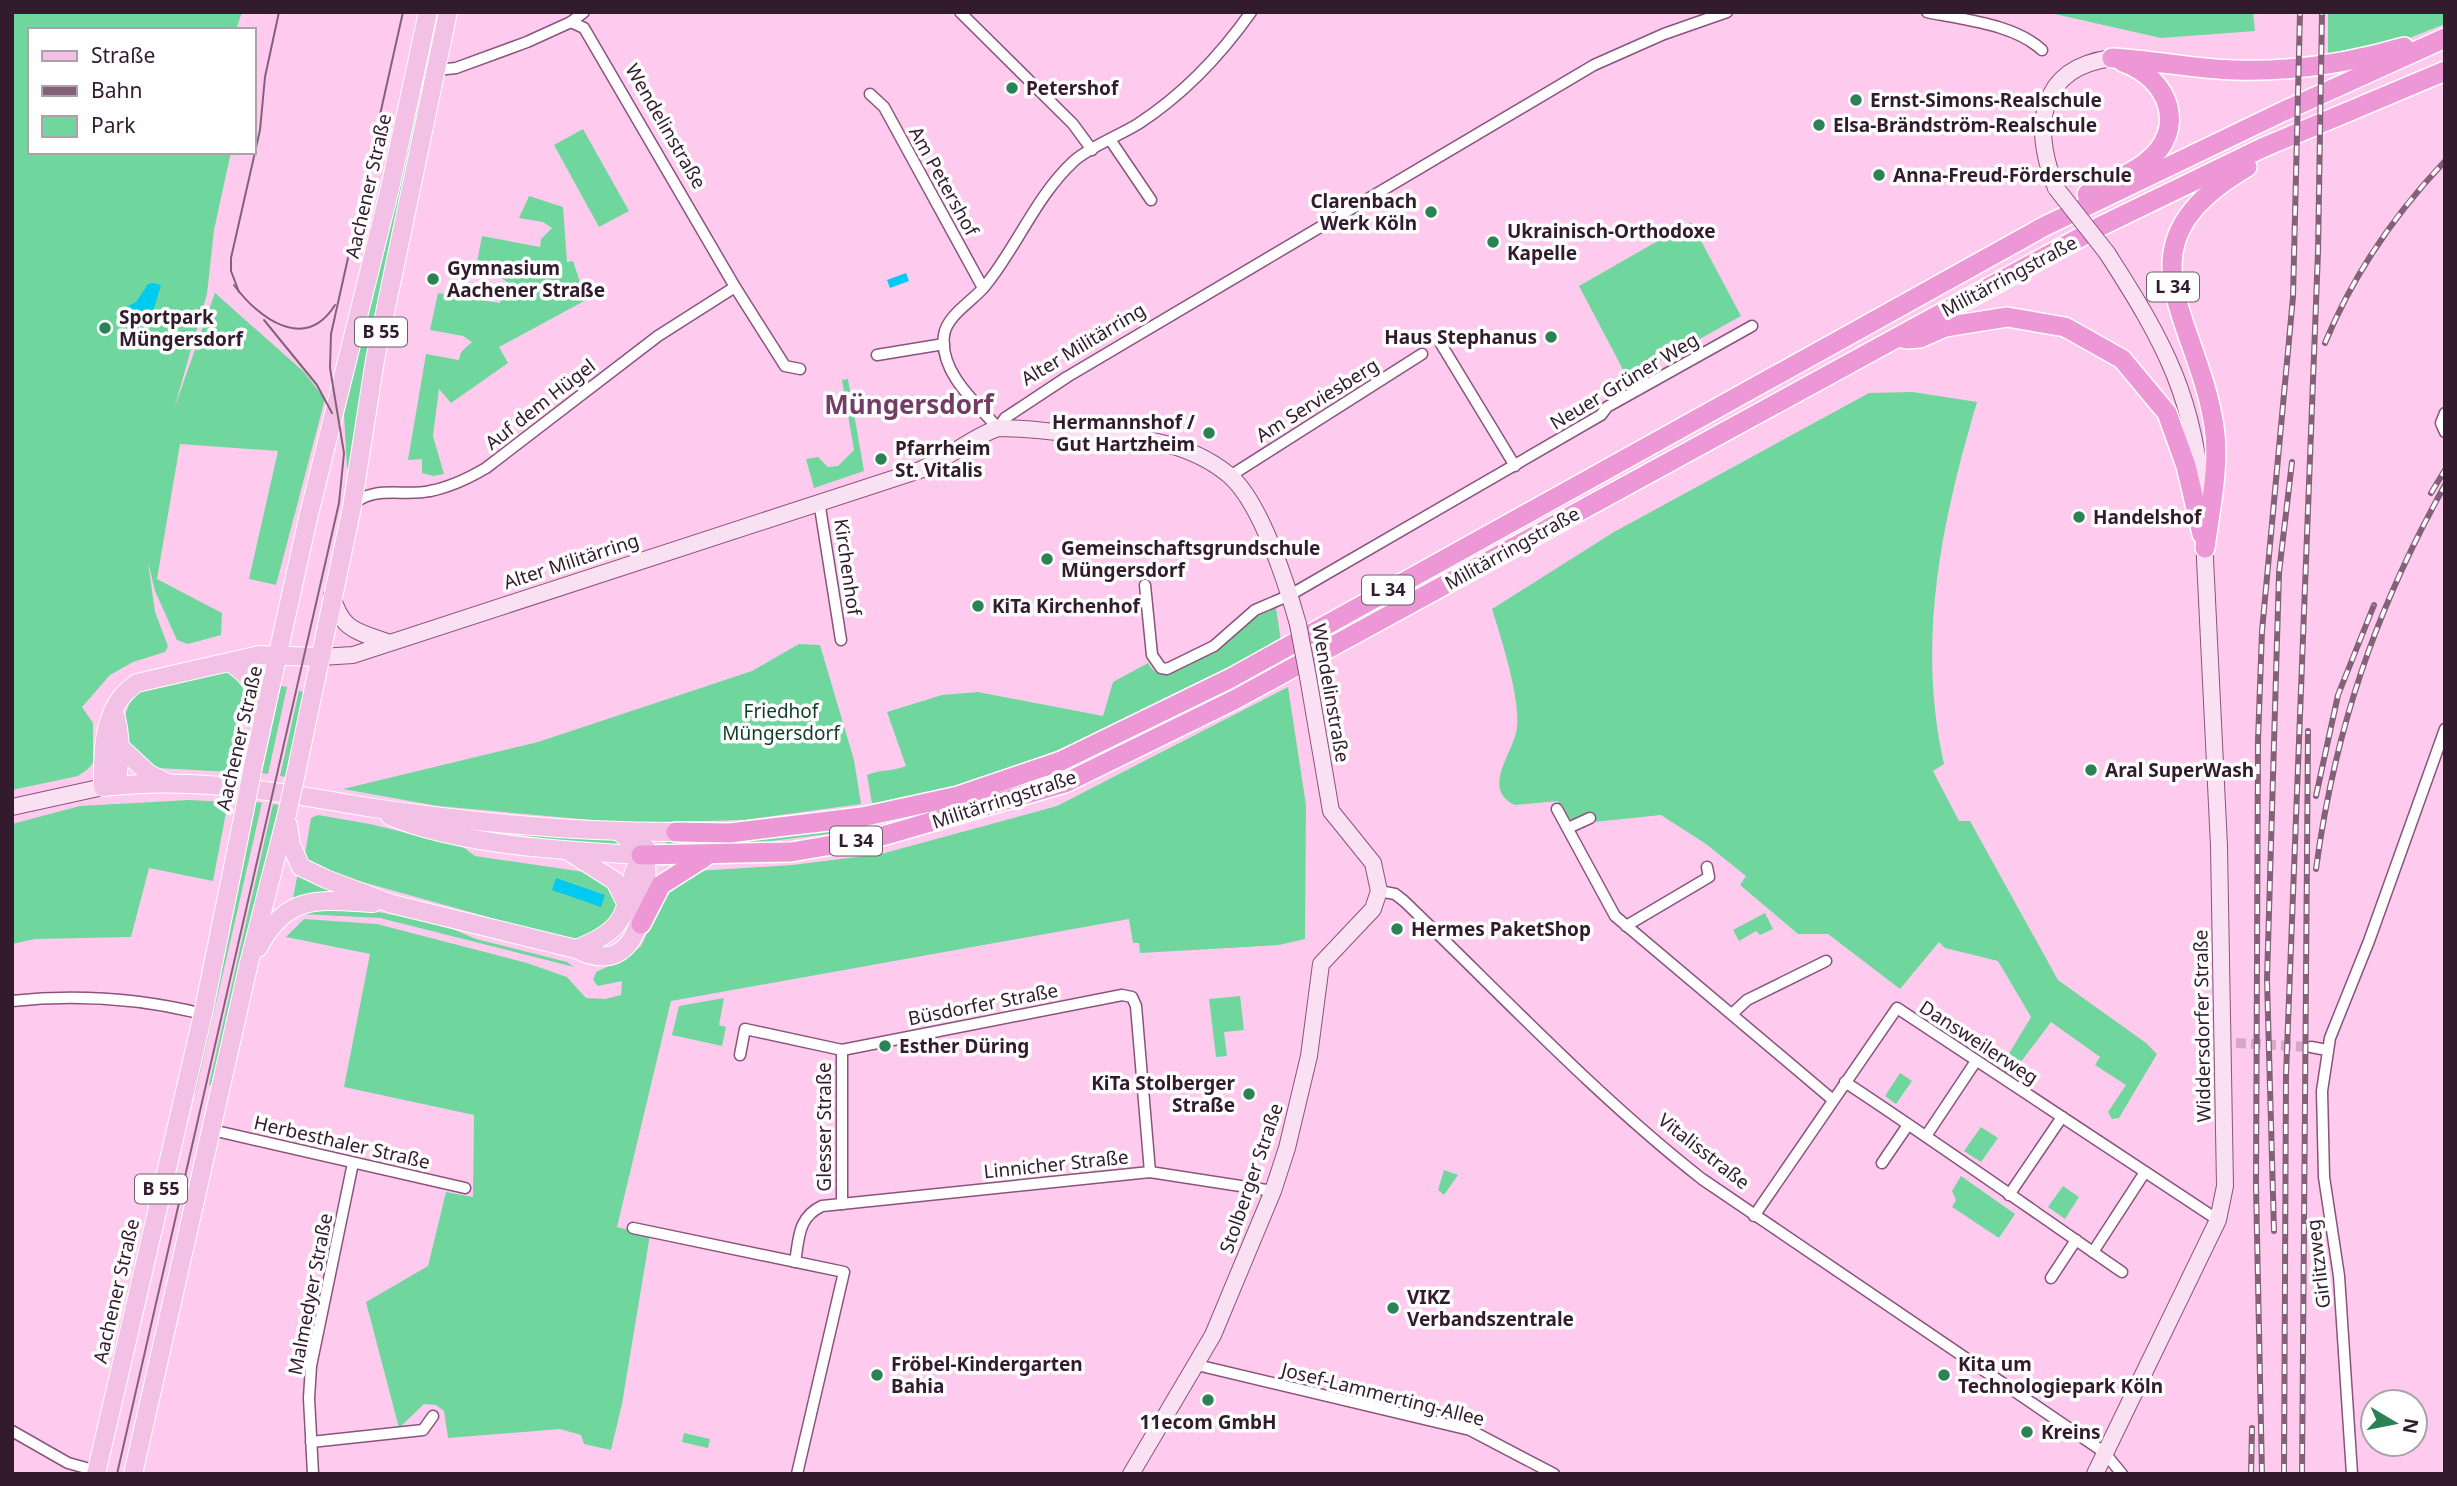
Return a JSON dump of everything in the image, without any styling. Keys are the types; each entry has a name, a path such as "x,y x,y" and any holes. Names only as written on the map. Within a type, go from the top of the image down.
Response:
{"highway":[{"name":"L 34","path":"2112,58 2234,70 2288,69 2342,62 2445,33"},
{"name":"Militärringstraße","path":"676,832 729,833 862,817 958,796 1061,761 1231,678 2045,226 2284,111 2445,38"},
{"name":"L 34","path":"2045,226 2082,196 2144,164 2153,155 2167,130 2170,111 2155,80 2136,66 2112,58"},
{"name":"Militärringstraße","path":"641,855 708,856 790,852 879,837 1065,783 1234,700 2101,226 2262,148 2445,71"},
{"name":"L 34","path":"2205,548 2213,479 2214,430 2207,389 2173,297 2171,258 2178,235 2189,214 2210,191 2350,111"},
{"name":"L 34","path":"1887,341 1920,338 1945,327 2007,317 2065,327 2122,359 2167,413 2186,466 2205,548"},
{"path":"641,924 661,885 708,856"}],"main road":[{"name":"Aachener Straße","path":"96,1472 203,1014 253,766 306,530 351,356 428,12"},
{"name":"B 55","path":"133,1474 321,657 352,507 374,360 448,12"},
{"path":"109,786 107,720 124,692 137,683 174,672 231,663 259,655 321,657"},
{"name":"B 55","path":"231,663 244,672 257,690 259,742"},
{"path":"109,786 120,766 114,712"},
{"path":"118,745 148,773 165,782"},
{"name":"Militärringstraße","path":"109,786 165,782 261,788 368,807 619,832 676,832"},
{"name":"Militärringstraße","path":"368,807 408,824 568,851 641,855"},
{"path":"287,814 290,845 301,867 391,904 576,949 592,957 613,955 634,937 641,924 646,869 641,855 619,832"},
{"path":"576,949 612,931 627,905 633,868 641,855 653,839 676,832"},
{"path":"568,851 603,870 615,881 627,905"},
{"path":"248,967 263,939 278,919 295,905 315,900 391,904"}],"street":[{"path":"410,98 437,70 484,58 571,22 584,12"},
{"path":"960,12 1073,124 1092,150"},
{"path":"998,428 950,369 944,344 946,328 1008,256 1057,177 1077,158 1111,141 1145,119 1211,64 1251,12"},
{"name":"Alter Militärring","path":"321,657 353,655 928,467 982,434 998,428 1005,418 1058,383 1594,65 1664,34 1727,12"},
{"path":"1927,12 2000,29 2030,39 2042,50"},
{"name":"Wendelinstraße","path":"571,22 584,28 735,287 785,366 800,369"},
{"path":"421,46 437,70"},
{"name":"L 34","path":"2112,58 2091,61 2060,79 2048,99 2042,127 2043,150 2056,188 2107,253 2152,323 2177,375 2191,424 2200,476 2205,548"},
{"name":"Am Petershof","path":"870,94 884,107 983,288"},
{"path":"1111,141 1152,200"},
{"name":"Auf dem Hügel","path":"352,507 361,497 373,493 430,492 466,480 486,468 658,336 735,287"},
{"name":"Neuer Grüner Weg","path":"1290,595 1601,415 1607,407 1752,326"},
{"path":"877,355 944,344"},
{"path":"1441,344 1515,466"},
{"name":"Am Serviesberg","path":"1230,476 1422,354"},
{"path":"2445,413 2441,423 2445,432"},
{"name":"Wendelinstraße","path":"998,428 1155,439 1195,455 1230,476 1248,501 1267,538 1290,595 1308,677 1327,798 1339,824 1373,863 1379,891"},
{"name":"Kirchenhof","path":"819,501 841,639"},
{"name":"Widdersdorfer Straße","path":"2095,1474 2218,1220 2224,1198 2230,1042 2205,548"},
{"path":"1145,585 1152,654 1161,668 1167,669 1214,646 1255,610 1290,595"},
{"path":"332,595 344,623 355,631 387,642"},
{"name":"Girlitzweg","path":"2352,1474 2339,1276 2324,1177 2321,1131 2327,1050 2445,729"},
{"name":"Militärringstraße","path":"12,807 109,786"},
{"path":"1557,809 1607,904 1626,926 1833,1100"},
{"path":"1568,828 1590,817"},
{"path":"1626,926 1709,877 1707,867"},
{"name":"Stolberger Straße","path":"1131,1474 1197,1365 1225,1310 1273,1191 1307,1066 1321,964 1373,909 1379,891"},
{"name":"Vitalisstraße","path":"1379,891 1395,894 1404,901 1566,1060 1657,1144 1754,1216 2104,1452 2122,1474"},
{"path":"1732,1014 1743,1003 1826,961"},
{"name":"Büsdorfer Straße","path":"842,1050 1006,1016 1122,995 1132,997 1136,1006 1150,1172"},
{"path":"12,1001 101,996 203,1014"},
{"name":"Dansweilerweg","path":"1754,1216 1897,1009 2218,1220"},
{"path":"740,1055 745,1029 756,1035 842,1050"},
{"path":"2311,1047 2327,1050"},
{"name":"Glesser Straße","path":"842,1050 842,1204"},
{"path":"1926,1136 1976,1061"},
{"path":"1845,1082 2009,1195 2061,1227 2122,1272"},
{"path":"2009,1195 2062,1117"},
{"path":"1882,1163 1908,1125"},
{"name":"Herbesthaler Straße","path":"212,1130 465,1188"},
{"name":"Malmedyer Straße","path":"313,1474 310,1442 311,1366 353,1163"},
{"name":"Linnicher Straße","path":"795,1262 803,1220 809,1212 822,1206 1150,1172 1273,1191"},
{"path":"2093,1252 2145,1172"},
{"path":"633,1228 844,1272 797,1474"},
{"path":"2051,1278 2076,1240"},
{"name":"Josef-Lammerting-Allee","path":"1197,1365 1470,1430 1554,1474"},
{"path":"310,1442 423,1430 433,1416"},
{"path":"12,1431 68,1463 96,1472"}],"green space":[{"name":"Sportpark Müngersdorf","path":"12,12 242,12 237,28 28,28 28,154 231,154 214,230 207,294 174,409 215,293 304,372 325,399 276,585 249,579 278,451 180,444 157,579 222,613 221,635 188,644 177,640 155,591 148,562 155,612 168,646 165,652 133,662 110,675 82,707 93,723 93,763 88,769 78,776 12,790"},
{"path":"2046,12 2253,12 2255,31 2161,38"},
{"path":"2328,12 2445,12 2445,24 2407,39 2328,57"},
{"path":"423,89 370,339 352,469 347,468 344,414 415,105"},
{"path":"583,129 629,211 599,227 554,145"},
{"path":"529,196 563,207 567,262 573,261 586,300 499,347 508,363 451,403 439,389 433,436 444,474 433,476 422,473 422,459 408,460 426,354 459,360 461,352 472,342 463,336 430,330 438,293 500,303 501,296 511,285 503,279 475,273 482,236 540,247 541,239 552,228 543,222 519,218"},
{"path":"1691,222 1741,316 1628,379 1579,286"},
{"path":"848,379 864,471 814,488 806,459 818,457 828,467 838,466 854,450 842,380"},
{"path":"1913,392 1977,402 1953,491 1937,581 1932,672 1944,764 1933,771 1959,821 1970,821 2058,980 2146,1043 2157,1054 2119,1118 2112,1119 2108,1112 2126,1085 2095,1065 2100,1057 2051,1022 2011,1075 2001,1072 2001,1067 2031,1017 1998,961 1945,948 1939,942 1900,989 1828,934 1798,934 1740,885 1746,876 1706,844 1661,815 1594,822 1590,812 1574,820 1566,817 1558,801 1515,805 1505,799 1500,791 1501,772 1516,733 1517,721 1510,671 1492,609 1614,532 1869,393"},
{"path":"1276,608 1281,641 1139,714 1066,747 991,775 947,789 872,803 867,775 906,766 887,712 942,695 978,692 1103,716 1113,682 1148,663 1156,672 1169,673 1213,653 1258,616"},
{"name":"Friedhof Müngersdorf","path":"799,644 820,645 854,760 861,804 744,820 624,823 438,806 343,789 538,742 752,671"},
{"path":"228,671 246,682 240,739 231,772 157,768 144,763 135,755 128,746 124,723 131,700 139,690"},
{"path":"281,686 287,687 268,774 262,773"},
{"path":"1288,687 1306,805 1305,939 1279,945 1140,953 1139,943 1133,943 1129,919 671,1001 617,1227 650,1235 622,1404 611,1450 584,1444 581,1435 560,1429 448,1438 444,1411 436,1405 424,1404 399,1428 366,1302 428,1266 446,1192 473,1197 474,1115 344,1087 370,954 286,937 304,919 377,924 527,963 567,977 586,998 605,999 621,995 622,981 598,986 593,980 596,972 626,958 641,946 670,885 697,871 792,865 881,854 1057,806"},
{"path":"299,691 305,692 286,777 280,776"},
{"path":"189,800 228,802 213,881 149,868 131,937 35,939 12,944 12,824 80,806"},
{"path":"256,802 262,803 195,1095 193,1094"},
{"path":"273,804 279,805 209,1085"},
{"path":"318,815 370,824 452,844 463,847 475,856 591,873 603,878 619,897 613,922 578,939 556,936 323,871 304,860 311,818"},
{"path":"867,824 868,829 763,842 664,846 667,841 702,842"},
{"path":"462,826 622,841 622,845 561,841"},
{"path":"298,872 344,894 313,894 293,898"},
{"path":"363,909 441,924 476,939 567,962 574,967 380,918 301,914 298,910"},
{"path":"1765,913 1773,929 1760,935 1756,931 1739,941 1733,930"},
{"path":"1240,996 1244,1030 1224,1032 1227,1056 1216,1057 1209,999"},
{"path":"724,998 719,1025 726,1027 722,1046 672,1035 679,1006"},
{"path":"1900,1073 1912,1081 1896,1104 1885,1096"},
{"path":"1981,1127 1998,1138 1981,1162 1964,1151"},
{"path":"1444,1170 1458,1175 1444,1195 1438,1190"},
{"path":"1961,1176 2015,1214 1999,1238 1952,1207 1956,1200 1952,1191"},
{"path":"2063,1186 2079,1197 2065,1219 2048,1207"},
{"path":"684,1433 710,1439 708,1448 682,1442"}],"water":[{"path":"906,273 909,281 890,288 887,280"},
{"path":"148,284 161,285 152,315 128,319 118,317 119,311 136,302"},
{"path":"556,878 605,895 601,907 552,890"}],"tunnel":[{"path":"2236,1043 2311,1047"}],"tram line":[{"path":"256,148 265,77 279,12"},
{"path":"117,1474 339,503 344,453 330,368 331,334 403,12"},
{"path":"239,292 231,271 231,258 255,154"},
{"path":"234,285 256,309 282,325 296,328 310,327 323,319 335,305"},
{"path":"264,320 317,385 332,413"}],"railway":[{"path":"2262,1474 2256,1186 2258,740 2262,631 2293,297 2300,12"},
{"path":"2284,1474 2286,1075 2318,252 2322,12"},
{"path":"2325,343 2348,293 2376,247 2445,161"},
{"path":"2274,1231 2267,980 2279,573 2292,462"},
{"path":"2431,493 2445,470"},
{"path":"2316,869 2334,767 2362,671 2398,577 2445,485"},
{"path":"2316,796 2338,695 2374,605"},
{"path":"2302,1474 2308,731"},
{"path":"2251,1474 2252,1428"}],"place":[{"name":"Petershof","path":"1012,88"},
{"name":"Ernst-Simons-Realschule","path":"1856,100"},
{"name":"Elsa-Brändström-Realschule","path":"1819,125"},
{"name":"Anna-Freud-Förderschule","path":"1879,175"},
{"name":"Clarenbach Werk Köln","path":"1431,212"},
{"name":"Ukrainisch-Orthodoxe Kapelle","path":"1493,242"},
{"name":"Gymnasium Aachener Straße","path":"433,279"},
{"name":"Sportpark Müngersdorf","path":"105,328"},
{"name":"Haus Stephanus","path":"1551,337"},
{"name":"Hermannshof / Gut Hartzheim","path":"1209,433"},
{"name":"Pfarrheim St. Vitalis","path":"881,459"},
{"name":"Handelshof","path":"2079,517"},
{"name":"Gemeinschaftsgrundschule Müngersdorf","path":"1047,559"},
{"name":"KiTa Kirchenhof","path":"978,606"},
{"name":"Aral SuperWash","path":"2091,770"},
{"name":"Hermes PaketShop","path":"1397,929"},
{"name":"Esther Düring","path":"885,1046"},
{"name":"KiTa Stolberger Straße","path":"1249,1094"},
{"name":"VIKZ Verbandszentrale","path":"1393,1308"},
{"name":"Fröbel-Kindergarten Bahia","path":"877,1375"},
{"name":"Kita um Technologiepark Köln","path":"1944,1375"},
{"name":"11ecom GmbH","path":"1208,1400"},
{"name":"Kreins","path":"2027,1432"}],"district":[{"name":"Müngersdorf","path":"909,405"}]}
